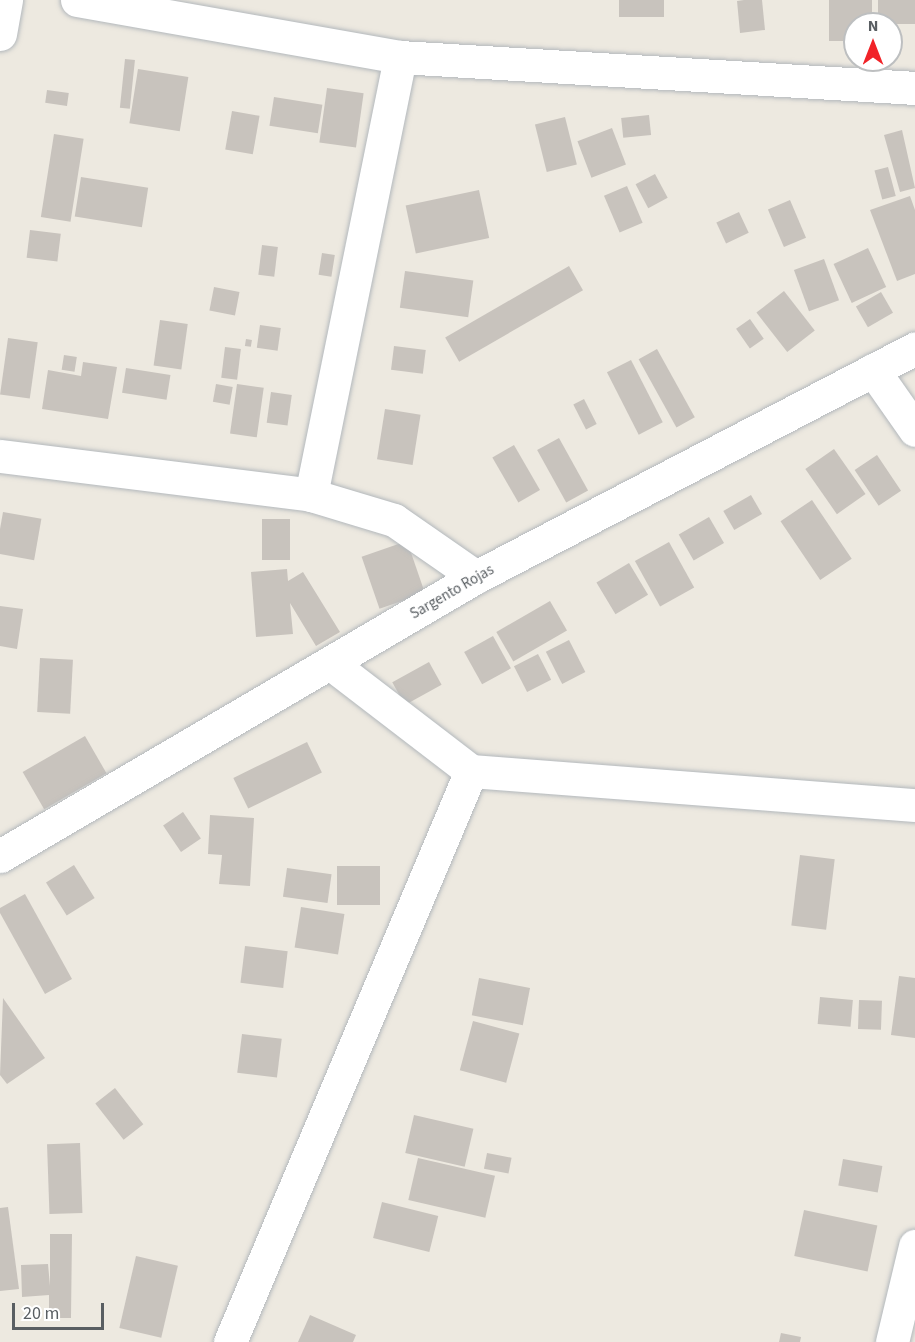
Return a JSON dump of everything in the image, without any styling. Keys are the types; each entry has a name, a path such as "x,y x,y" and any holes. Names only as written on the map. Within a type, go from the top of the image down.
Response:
{"street":[{"path":"0,34 6,0"},
{"path":"77,0 400,57 915,88"},
{"path":"311,495 400,57"},
{"name":"Sargento Rojas","path":"0,856 476,577 915,348"},
{"path":"873,370 915,430"},
{"path":"0,456 311,495 394,520 476,577"},
{"path":"330,663 471,771 915,805"},
{"path":"230,1342 471,771"},
{"path":"892,1342 915,1246"}],"building":[{"path":"619,0 664,0 664,17 619,17"},
{"path":"762,0 765,30 740,33 737,1"},
{"path":"829,0 872,0 872,12 843,12 843,41 829,41"},
{"path":"878,0 915,0 915,24 903,24 903,12 878,12"},
{"path":"125,59 135,60 130,109 120,108"},
{"path":"138,69 188,77 180,131 129,123"},
{"path":"327,88 364,93 356,148 319,142"},
{"path":"47,90 69,93 67,106 45,103"},
{"path":"274,97 322,105 318,133 269,126"},
{"path":"232,111 260,116 253,154 225,149"},
{"path":"649,115 651,135 623,138 621,118"},
{"path":"565,117 577,165 547,172 535,124"},
{"path":"612,128 626,164 591,178 577,141"},
{"path":"902,130 915,188 900,192 884,135"},
{"path":"54,134 84,139 70,222 41,217"},
{"path":"888,167 896,196 882,200 874,171"},
{"path":"655,174 668,198 648,208 636,184"},
{"path":"81,177 148,188 142,227 75,217"},
{"path":"627,186 643,223 620,233 604,196"},
{"path":"479,190 489,238 416,254 406,206"},
{"path":"910,196 915,210 915,274 897,281 870,210"},
{"path":"790,200 806,238 784,247 768,209"},
{"path":"739,212 749,233 726,243 716,223"},
{"path":"30,230 61,234 57,262 27,258"},
{"path":"262,245 278,247 274,277 258,275"},
{"path":"868,248 886,287 852,303 834,264"},
{"path":"322,253 335,255 331,277 319,275"},
{"path":"824,259 839,300 809,311 794,270"},
{"path":"569,266 583,290 459,362 445,338"},
{"path":"405,271 473,281 468,317 400,308"},
{"path":"214,287 240,292 235,316 209,311"},
{"path":"784,291 815,330 787,352 756,313"},
{"path":"881,292 893,313 868,327 856,306"},
{"path":"750,319 764,339 750,348 736,329"},
{"path":"160,320 188,324 181,369 154,366"},
{"path":"260,325 281,328 278,351 257,348"},
{"path":"8,338 38,342 30,399 0,394"},
{"path":"246,339 252,340 251,347 245,346"},
{"path":"394,346 426,350 423,374 391,370"},
{"path":"225,347 241,349 237,380 221,378"},
{"path":"657,349 695,417 676,427 639,359"},
{"path":"64,355 77,357 74,372 62,370"},
{"path":"631,360 663,422 639,435 607,372"},
{"path":"83,362 117,367 108,419 42,409 48,370 81,376"},
{"path":"126,368 170,375 167,400 122,393"},
{"path":"216,384 233,387 230,405 213,402"},
{"path":"237,384 264,388 257,437 230,434"},
{"path":"271,392 292,395 287,426 267,423"},
{"path":"584,399 597,424 586,429 573,404"},
{"path":"385,409 421,415 413,465 377,459"},
{"path":"559,438 588,490 566,503 537,450"},
{"path":"514,445 540,490 518,503 492,458"},
{"path":"834,449 866,494 837,514 805,469"},
{"path":"877,455 901,491 879,506 855,470"},
{"path":"751,495 762,514 734,530 723,511"},
{"path":"812,500 852,559 820,580 780,521"},
{"path":"3,512 41,519 34,560 0,554"},
{"path":"709,517 724,543 694,560 679,534"},
{"path":"262,519 290,519 290,560 262,560"},
{"path":"407,541 425,593 380,609 362,557"},
{"path":"669,542 694,587 660,606 635,561"},
{"path":"629,563 648,595 615,614 596,583"},
{"path":"287,569 288,581 303,572 340,632 316,646 290,603 293,634 256,637 251,572"},
{"path":"550,601 567,630 513,661 496,632"},
{"path":"0,606 23,609 17,649 0,646"},
{"path":"493,636 511,668 482,684 464,652"},
{"path":"569,640 585,672 562,684 546,652"},
{"path":"538,654 551,680 527,692 514,666"},
{"path":"40,658 73,660 70,714 37,712"},
{"path":"429,662 442,685 405,705 392,682"},
{"path":"85,736 106,773 44,809 23,772"},
{"path":"307,742 322,773 248,809 233,778"},
{"path":"183,812 201,839 181,852 163,825"},
{"path":"210,815 254,818 250,886 219,884 222,855 208,854"},
{"path":"800,855 835,859 826,930 791,925"},
{"path":"74,865 95,898 67,916 46,882"},
{"path":"337,866 380,866 380,905 337,905"},
{"path":"287,868 332,874 328,903 283,897"},
{"path":"25,894 72,979 45,994 0,913 0,908"},
{"path":"301,907 344,914 338,954 295,947"},
{"path":"245,946 288,951 283,988 240,983"},
{"path":"899,976 915,978 915,1038 891,1035"},
{"path":"479,978 530,988 523,1025 472,1015"},
{"path":"820,997 853,1000 851,1027 818,1024"},
{"path":"3,998 45,1058 7,1084 0,1075"},
{"path":"859,1000 882,1001 881,1030 858,1029"},
{"path":"473,1021 519,1033 506,1083 460,1070"},
{"path":"242,1034 282,1039 277,1078 237,1073"},
{"path":"115,1088 143,1124 124,1140 95,1103"},
{"path":"414,1115 473,1129 465,1167 405,1153"},
{"path":"80,1143 82,1213 49,1214 47,1144"},
{"path":"487,1153 512,1158 508,1173 484,1169"},
{"path":"418,1158 495,1176 485,1218 408,1200"},
{"path":"843,1159 882,1166 878,1193 838,1186"},
{"path":"382,1202 438,1216 429,1252 373,1238"},
{"path":"8,1207 19,1289 0,1291 0,1208"},
{"path":"804,1210 877,1226 868,1272 794,1256"},
{"path":"50,1234 72,1234 71,1318 49,1318 49,1295 22,1297 21,1265 48,1264 50,1286"},
{"path":"136,1256 178,1266 161,1338 119,1328"},
{"path":"310,1315 356,1335 353,1342 298,1342"},
{"path":"781,1333 801,1337 800,1342 779,1342"}]}
